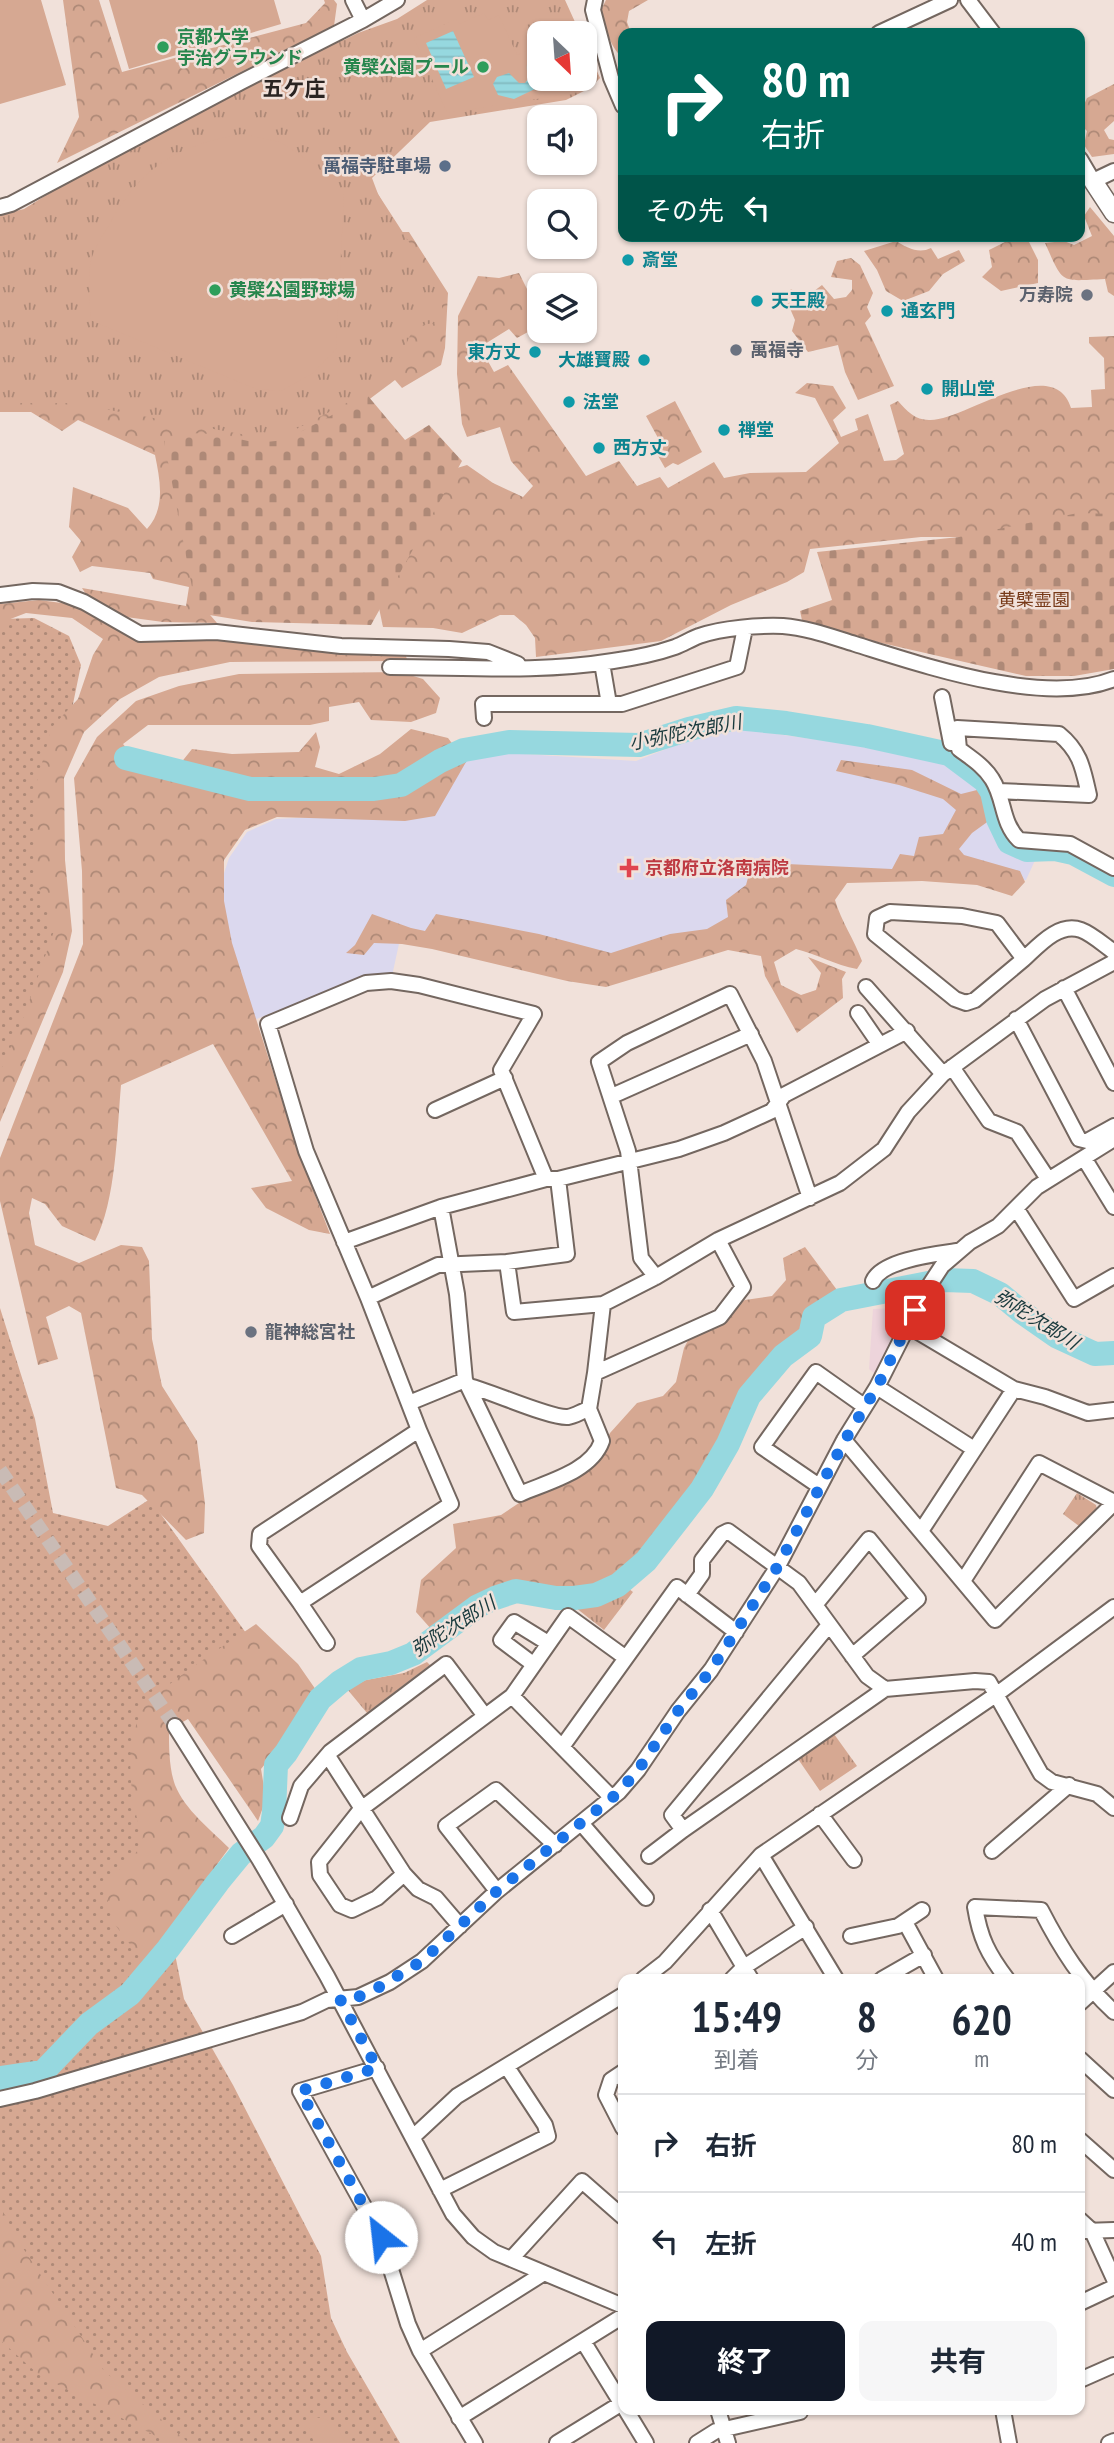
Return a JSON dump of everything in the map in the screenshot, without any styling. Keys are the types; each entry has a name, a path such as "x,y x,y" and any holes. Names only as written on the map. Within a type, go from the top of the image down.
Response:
{"main road":[{"path":"1093,181 1114,213"}],"street":[{"path":"353,0 363,20"},
{"path":"0,207 11,204 397,0"},
{"path":"595,0 593,10 618,94"},
{"path":"890,28 950,0"},
{"path":"968,0 989,28"},
{"path":"1085,167 1093,181 1114,171"},
{"path":"0,595 33,591 58,592 84,602 140,634 216,632 341,646 488,652 526,667"},
{"path":"390,667 526,667 602,663 675,647 701,635 745,628 784,626 799,628 943,671 1048,689 1098,685 1114,679"},
{"path":"484,718 483,704 622,704 737,667 745,628"},
{"path":"602,663 609,704"},
{"path":"942,697 952,747 978,763 992,778 1010,831 1019,839 1070,844 1114,868"},
{"path":"959,749 957,728 1059,734 1072,745 1082,764 1089,795 998,791"},
{"path":"1024,959 996,923 989,921 962,916 890,912 877,918 875,924 875,934 955,999 966,1003 975,1000 1024,959 1055,933 1067,928 1082,930 1114,952"},
{"path":"507,1262 514,1312 603,1304 656,1277 718,1240 840,1183 884,1149 908,1112 947,1070 1016,1019 1064,988 1114,962"},
{"path":"300,1603 451,1504 306,1151 268,1024 366,983 391,981 419,985 534,1014 501,1070 552,1179 567,1254 507,1262 438,1265 368,1298"},
{"path":"866,987 906,1031 947,1070 989,1121 1017,1132 1048,1179"},
{"path":"1064,988 1114,1083"},
{"path":"656,1277 641,1258 626,1143 599,1062 627,1043 730,994 764,1061 810,1198"},
{"path":"858,1013 880,1045"},
{"path":"1016,1019 1079,1139 1087,1141 1114,1126"},
{"path":"344,1242 441,1208 552,1179 629,1163 724,1133 772,1111 784,1095 906,1031"},
{"path":"612,1096 751,1034"},
{"path":"435,1111 505,1078"},
{"path":"0,2099 302,2012 327,2000 358,1997 390,1982 422,1961 497,1891 612,1798 638,1770 678,1711 711,1670 778,1566 819,1486 877,1387 915,1310 942,1266 964,1246 998,1226 1048,1179 1114,1139"},
{"path":"1084,1158 1114,1207"},
{"path":"441,1208 467,1383 520,1494 582,1466 591,1459 602,1441 589,1409 603,1304"},
{"path":"1016,1208 1074,1299 1114,1276"},
{"path":"595,1373 720,1317 743,1287 718,1240"},
{"path":"873,1281 876,1274 887,1266 964,1246"},
{"path":"908,1326 1014,1389 1088,1413 1114,1410"},
{"path":"819,1486 762,1447 816,1372 864,1406"},
{"path":"409,1404 467,1383 524,1406 566,1417 589,1409"},
{"path":"877,1387 974,1449"},
{"path":"921,1531 1014,1389"},
{"path":"327,1643 259,1546 260,1534 419,1430"},
{"path":"845,1440 995,1620 1114,1502 1040,1463 963,1581"},
{"path":"687,1595 702,1574 702,1560 722,1534 728,1531 799,1583 867,1676 886,1689"},
{"path":"815,1605 869,1539 918,1599 852,1656"},
{"path":"562,1747 677,1587 736,1632"},
{"path":"649,1974 665,1962 761,1855 997,1695 1114,1607"},
{"path":"404,1874 377,1898 352,1910 340,1905 320,1875 318,1862 361,1809 512,1696 568,1616 626,1658"},
{"path":"533,1664 501,1640 514,1622 548,1643"},
{"path":"683,1830 672,1815 830,1625"},
{"path":"290,1818 301,1786 328,1756 446,1664 485,1716"},
{"path":"649,1856 886,1689 989,1682 1041,1774 1052,1782 1097,1794 1114,1808"},
{"path":"512,1696 612,1798"},
{"path":"175,1726 286,1904 340,1999 453,2214 468,2232 494,2252 618,2304"},
{"path":"328,1756 404,1874 418,1889 436,1898 460,1926"},
{"path":"992,1851 1069,1785"},
{"path":"497,1891 446,1826 496,1790 555,1844"},
{"path":"820,1814 854,1860"},
{"path":"581,1823 646,1898"},
{"path":"761,1855 833,1974"},
{"path":"232,1936 286,1904"},
{"path":"1003,1974 980,1934 975,1907 1041,1910 1064,1954 1079,1974"},
{"path":"710,1910 747,1973 806,1927"},
{"path":"851,1936 898,1926 922,1910"},
{"path":"905,1922 933,1974"},
{"path":"891,1974 923,1955"},
{"path":"1085,1999 1114,1972"},
{"path":"1085,1982 1114,2012"},
{"path":"413,2137 457,2096 618,1998"},
{"path":"1085,2064 1114,2090"},
{"path":"440,2190 548,2136 545,2125 507,2067"},
{"path":"377,2068 300,2091 381,2237 408,2324 420,2351 475,2443"},
{"path":"618,2075 611,2080 606,2095 618,2118"},
{"path":"1085,2145 1114,2171"},
{"path":"511,2259 582,2182 618,2209"},
{"path":"1114,2230 1086,2231 1114,2279"},
{"path":"420,2351 544,2273"},
{"path":"1085,2301 1114,2287"},
{"path":"459,2418 618,2319"},
{"path":"583,2341 618,2398"},
{"path":"1085,2378 1114,2365"},
{"path":"557,2443 618,2409"},
{"path":"629,2415 646,2443"},
{"path":"720,2415 726,2436"},
{"path":"697,2443 716,2431 726,2436 791,2415"},
{"path":"1006,2415 1009,2443"},
{"path":"1109,2443 1114,2441"}],"shaded area":[{"name":"京都府立洛南病院","path":"740,729 906,752 948,761 968,773 981,787 987,799 996,842 1023,856 1037,856 1026,880 846,878 604,984 400,939 392,976 362,977 254,1020 229,943 219,889 229,858 247,832 276,819 433,811 467,759 491,752 636,761 689,740"},
{"path":"897,1308 899,1326 875,1374 869,1369 873,1309"}],"green space":[{"path":"0,0 41,0 66,85 0,104"},
{"path":"63,0 99,0 122,72 306,23 325,3 324,0 334,0 337,4 334,26 57,163 79,117"},
{"name":"京都大学 宇治グラウンド","path":"109,0 274,0 281,24 129,69"},
{"path":"427,0 565,0 575,21 527,21 527,91 584,91 566,100 430,122 372,178 378,194 442,293 442,321 414,327 389,381 279,438 258,437 71,403 0,403 0,215 24,209 109,156 358,33 397,19"},
{"path":"606,0 648,0 629,11 627,22 629,28 618,28 618,52 606,30 601,10"},
{"name":"黄檗公園プール","path":"484,13 488,20 499,15 517,55 527,50 527,91 569,91 562,95 447,113 414,38 456,19 459,24"},
{"path":"344,39 341,54 368,176 399,232 409,232 448,293 445,348 441,365 402,388 395,380 355,410 205,609 217,623 163,622 126,617 87,596 82,588 186,606 189,587 153,579 150,573 92,566 80,572 72,557 81,541 69,527 73,487 128,508 147,529 157,512 160,494 155,455 78,420 62,431 31,412 0,412 0,320 109,156 289,64"},
{"path":"1114,84 1114,121 1104,130 1109,139 1114,140 1114,154 1092,157 1085,146 1087,98"},
{"name":"黄檗公園野球場","path":"242,134 280,142 315,165 344,194 336,349 313,373 281,391 256,389 90,320 89,275 92,257 133,189 162,162 179,153 198,145"},
{"path":"1090,207 1114,236 1114,296 1108,292 1105,279 1065,278 1056,267 1045,243 1066,242 1074,245 1085,242 1092,236 1085,214"},
{"path":"898,242 918,250 931,248 938,259 959,250 965,261 943,274 929,291 903,301 886,291 877,270 864,251"},
{"path":"1005,242 1029,242 1038,260 1038,283 1001,291 982,277 992,267 989,250"},
{"path":"851,258 860,265 873,293 867,307 871,316 865,323 894,386 858,400 845,372 838,345 808,352 792,331 795,320 785,297 791,289 805,298 822,285 834,299 846,297 852,290 852,280 831,277 837,261"},
{"path":"519,273 527,289 527,333 517,338 509,329 480,347 494,372 508,365 586,476 619,461 637,486 660,477 668,488 714,462 724,478 750,473 806,472 839,443 815,398 795,393 807,383 833,386 846,408 833,420 841,437 858,430 855,419 868,414 884,461 896,460 904,454 890,405 898,401 915,417 929,420 944,418 1006,393 1027,387 1046,386 1061,392 1071,408 1092,407 1091,390 1105,389 1104,358 1089,343 1089,337 1114,336 1114,548 976,537 921,537 810,549 804,572 661,641 536,657 535,638 526,625 514,615 500,615 462,633 433,628 383,627 379,608 447,471 467,465 493,483 523,497 533,486 511,461 500,427 467,437 462,424 457,374 458,316 478,276 499,278"},
{"path":"368,396 405,440 429,425 462,461 371,625 252,622 197,613 164,441 187,433 216,434 257,443 285,440"},
{"path":"675,401 702,452 678,465 673,463 665,468 657,454 663,447 646,416"},
{"name":"黄檗霊園","path":"1078,513 1114,514 1114,669 1074,676 1026,676 803,625 800,611 832,600 817,552 959,537"},
{"path":"39,600 84,606 122,629 403,650 408,661 230,662 159,677 120,699 84,732 64,778 65,860 72,931 63,972 0,1122 0,1072 24,1016 54,931 36,879 37,781 52,727 78,699 93,655 103,639 72,618 26,613 0,623 0,604"},
{"path":"34,618 69,636 81,665 59,772 65,930 0,1105 0,619"},
{"path":"400,672 423,679 440,698 436,713 411,722 371,720 359,702 329,707 329,721 310,725 148,725 123,744 139,764 172,774 192,749 232,754 299,752 316,732 320,747 315,767 339,774 380,754 411,729 448,738 466,762 435,816 405,821 277,817 245,830 224,860 224,901 232,943 298,1151 330,1234 309,1230 266,1208 251,1188 292,1181 213,1044 121,1085 111,1186 102,1225 95,1241 62,1226 45,1204 32,1198 29,1213 35,1245 79,1263 121,1245 142,1247 149,1261 152,1339 162,1386 197,1441 205,1504 204,1533 186,1540 142,1495 116,1488 81,1313 69,1306 46,1317 58,1359 38,1365 0,1201 0,1158 83,944 82,871 74,778 97,737 136,701 179,686 239,674"},
{"path":"841,760 912,770 961,794 981,789 990,820 972,833 959,849 964,855 1020,871 1025,882 1012,896 977,885 922,881 847,883 835,900 862,961 857,969 796,949 774,962 781,985 801,995 816,990 821,973 808,957 846,972 842,979 843,998 797,1033 765,976 761,956 728,950 606,987 567,981 402,944 374,943 364,955 346,953 355,945 372,914 425,931 436,914 539,934 611,953 670,934 707,929 728,917 726,900 746,885 749,874 775,877 787,864 892,869 900,854 914,856 919,837 943,834 956,810 943,799 899,785 836,771"},
{"path":"805,1247 837,1290 810,1309 803,1333 769,1362 736,1398 721,1445 673,1517 639,1558 603,1584 563,1592 521,1584 482,1598 432,1630 416,1612 421,1580 456,1548 453,1524 501,1515 528,1497 592,1467 610,1433 637,1403 663,1396 676,1382 684,1348 695,1327 745,1300 772,1296 786,1280 783,1258"},
{"path":"0,1308 35,1419 53,1513 108,1526 150,1499 251,1640 151,1714 164,1899 184,1999 233,2085 321,2256 331,2318 347,2352 400,2443 0,2443"},
{"path":"1077,1493 1096,1505 1098,1514 1083,1529 1063,1514"},
{"path":"625,1586 633,1592 604,1630 571,1604 615,1593"},
{"path":"256,1624 298,1664 316,1690 285,1739 261,1769 266,1799 258,1821 188,1719 169,1730 172,1772 179,1794 199,1819 229,1848 145,1964 113,1922 104,1886 144,1844 132,1791 133,1735 147,1703 154,1696"},
{"path":"427,1662 430,1665 367,1713 347,1689 366,1680 404,1673"},
{"path":"834,1734 857,1766 820,1791 798,1759"},
{"path":"0,2206 19,2242 104,2371 189,2443 169,2443 38,2374 0,2340"},
{"path":"312,2417 333,2424 340,2431 345,2443 314,2443 308,2425"}],"water":[{"path":"453,31 474,77 446,89 426,43"},
{"path":"509,73 519,83 527,80 527,91 531,91 514,99 498,95 493,84 497,77"}],"waterway":[{"name":"小弥陀次郎川","path":"126,758 250,789 374,789 401,785 464,750 509,742 639,745 736,718 786,723 867,736 949,754 985,781 992,792 998,819 1009,842 1027,850 1055,849 1073,853 1114,875"},
{"name":"弥陀次郎川","path":"0,2078 43,2072 89,2024 130,1994 241,1854 264,1837 272,1826 276,1765 320,1699 340,1682 361,1669 391,1663 413,1654 478,1606 495,1598 516,1591 556,1598 596,1595 618,1585 646,1561 702,1489 728,1444 749,1396 783,1356 810,1336 814,1317 841,1300 944,1280 973,1281 1000,1294 1056,1336 1095,1354 1114,1353"}],"tunnel":[{"path":"0,1470 175,1726"}],"place":[{"name":"京都大学 宇治グラウンド","path":"163,47"},
{"name":"黄檗公園プール","path":"483,67"},
{"name":"萬福寺駐車場","path":"445,166"},
{"name":"斎堂","path":"628,260"},
{"name":"黄檗公園野球場","path":"215,290"},
{"name":"万寿院","path":"1087,295"},
{"name":"天王殿","path":"757,301"},
{"name":"通玄門","path":"887,311"},
{"name":"萬福寺","path":"736,350"},
{"name":"東方丈","path":"535,352"},
{"name":"大雄寶殿","path":"644,360"},
{"name":"開山堂","path":"927,389"},
{"name":"法堂","path":"569,402"},
{"name":"禅堂","path":"724,430"},
{"name":"西方丈","path":"599,448"},
{"name":"京都府立洛南病院","path":"629,868"},
{"name":"龍神総宮社","path":"251,1332"}],"district":[{"name":"五ケ庄","path":"294,89"}],"route":[{"path":"381,2237 300,2091 377,2068 340,1999 358,1997 374,1990 422,1961 497,1891 619,1792 638,1770 678,1711 711,1670 778,1566 819,1486 877,1387 915,1310"}]}
